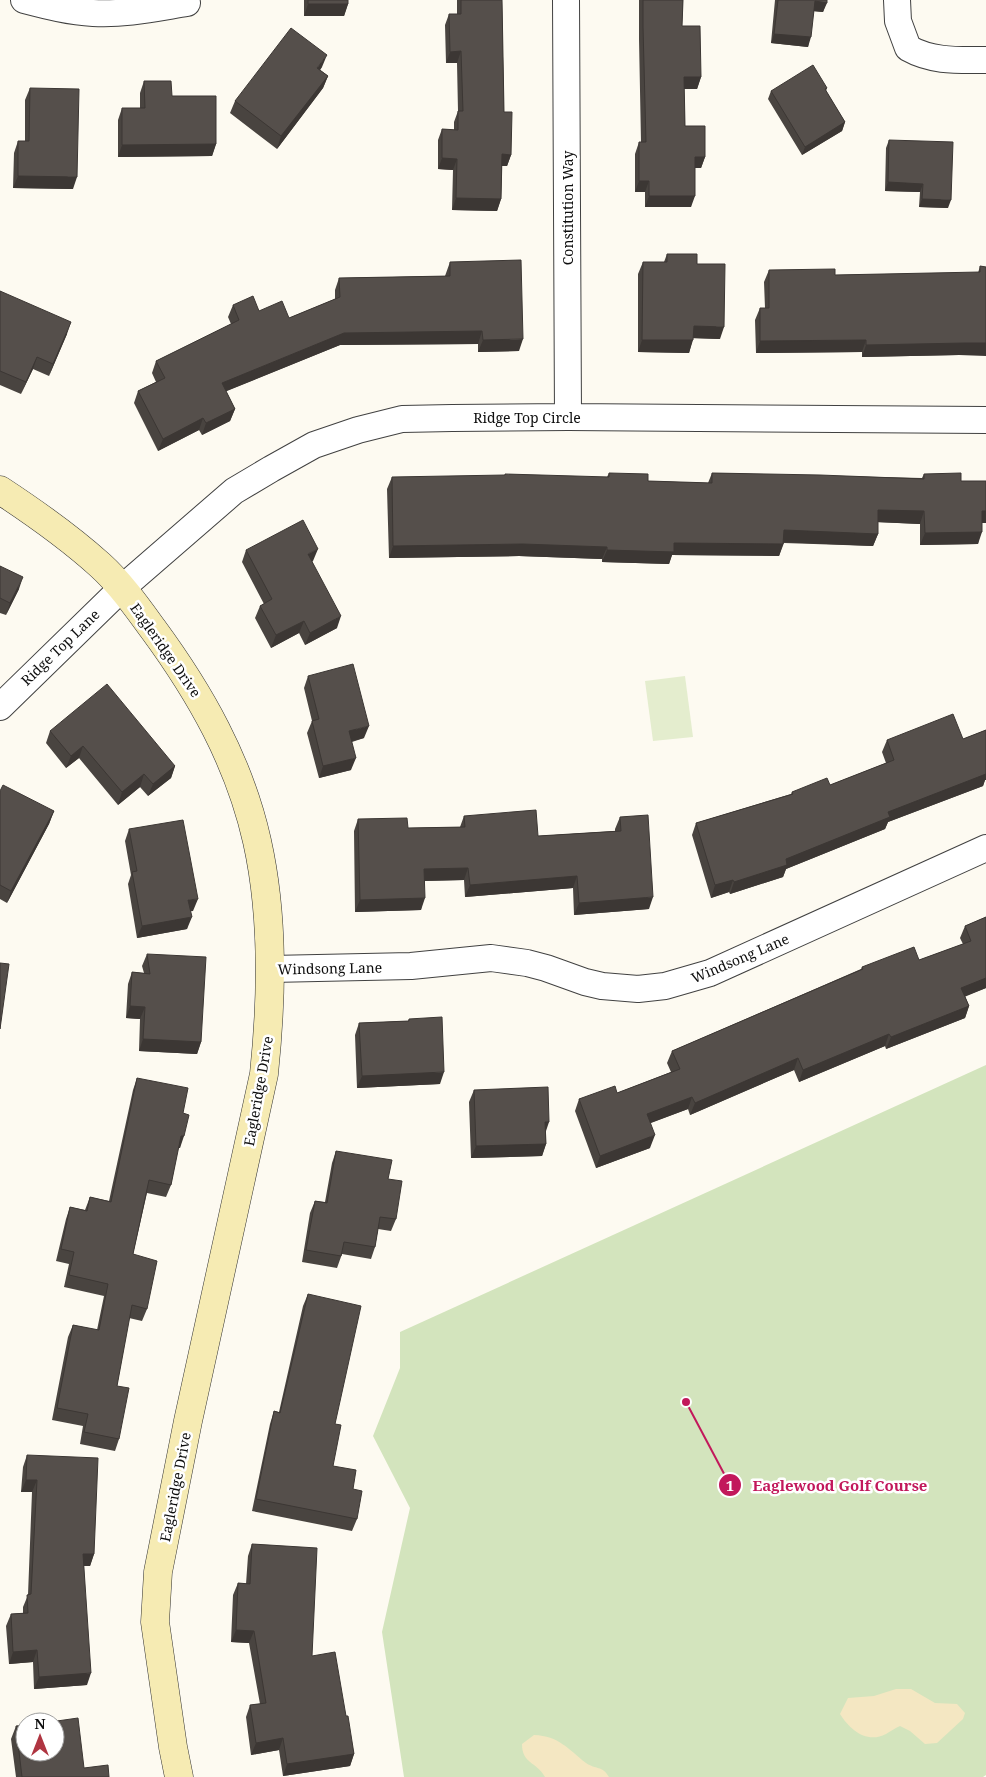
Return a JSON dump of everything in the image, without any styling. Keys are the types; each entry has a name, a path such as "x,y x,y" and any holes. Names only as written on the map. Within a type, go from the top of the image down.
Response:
{"main road":[{"name":"Eagleridge Drive","path":"0,490 41,517 101,566 144,616 182,669 214,722 238,778 257,841 266,901 271,969 269,1029 264,1074 188,1421 158,1572 156,1622 173,1747 179,1777"}],"street":[{"path":"24,0 71,12 95,13 120,12 187,3"},
{"name":"Constitution Way","path":"566,0 568,416"},
{"path":"897,0 898,22 908,48 920,55 933,58 986,60"},
{"name":"Ridge Top Circle","path":"121,589 234,492 271,469 314,446 358,430 402,419 568,416 986,420"},
{"name":"Ridge Top Lane","path":"0,707 121,589"},
{"name":"Windsong Lane","path":"271,969 410,966 491,958 527,963 602,986 638,989 664,986 710,973 986,848"}],"green space":[{"path":"685,676 693,737 653,741 645,681"},
{"path":"986,1065 986,1775 983,1777 404,1777 382,1632 410,1508 373,1436 400,1368 400,1332"}],"sand":[{"path":"896,1689 911,1689 935,1703 957,1704 965,1713 963,1719 937,1743 925,1744 910,1731 900,1726 879,1737 860,1734 840,1714 848,1698 874,1696"},
{"path":"534,1735 557,1741 586,1763 604,1771 609,1777 545,1777 524,1755 522,1744"}],"building":[{"path":"308,0 348,0 348,4 308,4"},
{"path":"461,0 502,0 504,112 512,112 511,155 502,154 501,199 456,198 457,159 442,158 442,129 458,130 458,111 463,111 461,51 450,52 449,14 461,14"},
{"path":"643,0 683,0 682,26 700,26 701,77 684,77 685,126 705,126 705,157 695,157 695,196 649,196 649,181 639,181 639,142 646,142"},
{"path":"778,0 827,0 827,3 815,1 811,37 774,34"},
{"path":"291,28 327,55 317,68 328,76 281,136 235,101"},
{"path":"813,65 845,122 805,147 771,91"},
{"path":"144,81 171,81 172,96 216,96 216,144 122,145 122,108 145,108"},
{"path":"30,88 79,89 77,177 18,176 18,141 29,141"},
{"path":"889,140 953,142 951,200 922,199 923,184 888,182"},
{"path":"667,254 697,254 697,264 725,264 724,327 694,326 693,340 642,340 643,262 667,262"},
{"path":"521,260 523,339 483,340 482,331 344,333 222,383 235,409 206,423 203,418 163,439 138,391 165,378 156,361 239,320 233,305 253,296 259,311 282,301 289,318 340,297 339,278 450,276 450,262"},
{"path":"980,266 986,267 986,343 866,345 866,340 760,341 760,308 769,308 769,270 835,269 835,275 980,272"},
{"path":"0,291 71,322 53,364 37,357 26,382 0,371"},
{"path":"609,473 648,474 648,481 712,483 712,473 924,479 924,474 961,473 961,481 986,481 986,511 982,511 982,532 925,533 924,511 878,510 878,534 784,530 783,544 674,543 674,552 607,550 607,547 523,544 393,546 392,477 505,474 609,477"},
{"path":"303,520 318,549 308,554 341,616 310,633 304,621 276,635 260,606 272,599 246,550"},
{"path":"0,566 23,577 10,603 0,598"},
{"path":"353,664 369,726 349,731 356,758 323,766 312,721 319,719 308,676"},
{"path":"107,684 175,766 153,784 144,774 122,792 83,746 71,756 50,731"},
{"path":"953,714 963,739 986,730 986,774 888,812 890,817 786,859 787,865 734,882 733,880 715,885 696,823 793,794 792,792 827,778 830,785 894,760 887,740"},
{"path":"3,785 54,811 11,891 0,885 0,791"},
{"path":"536,810 538,836 621,831 620,817 648,815 653,897 579,903 577,876 470,885 468,868 424,869 425,898 360,900 358,819 407,818 408,828 465,827 464,816"},
{"path":"183,820 198,899 188,900 192,917 142,926 132,872 137,871 129,829"},
{"path":"986,917 986,978 961,988 969,1006 891,1037 889,1034 803,1070 798,1058 695,1103 692,1097 647,1114 655,1135 600,1156 579,1099 615,1086 617,1093 680,1069 672,1051 863,969 862,967 914,947 919,960 971,941 965,926"},
{"path":"147,954 206,957 201,1042 143,1039 145,1007 130,1006 132,972 150,974"},
{"path":"0,963 9,964 0,1029"},
{"path":"442,1017 444,1072 362,1076 359,1023 409,1021 409,1019"},
{"path":"137,1078 188,1088 183,1113 189,1115 184,1136 181,1136 171,1185 149,1180 133,1254 157,1261 147,1309 132,1305 117,1386 129,1388 119,1439 84,1432 88,1414 57,1408 73,1325 99,1330 108,1284 69,1275 74,1252 61,1249 70,1207 87,1211 90,1197 111,1202"},
{"path":"548,1087 549,1122 545,1122 546,1144 476,1146 474,1090"},
{"path":"336,1151 392,1160 388,1179 402,1181 396,1219 380,1217 375,1247 344,1242 341,1256 306,1250 315,1201 327,1203"},
{"path":"308,1294 361,1306 335,1424 341,1425 333,1466 356,1470 353,1489 362,1491 357,1519 256,1499 274,1411 280,1413"},
{"path":"27,1455 98,1458 94,1554 83,1554 91,1673 39,1677 37,1650 13,1652 11,1614 28,1613 27,1595 31,1594 37,1480 26,1480"},
{"path":"252,1544 317,1548 312,1656 335,1652 354,1754 287,1764 283,1738 256,1743 250,1705 266,1703 254,1631 236,1630 238,1583 250,1584"},
{"path":"78,1718 84,1768 108,1765 109,1777 22,1777 20,1762 65,1762 65,1720"}],"place":[{"name":"Eaglewood Golf Course","path":"686,1402"}]}
